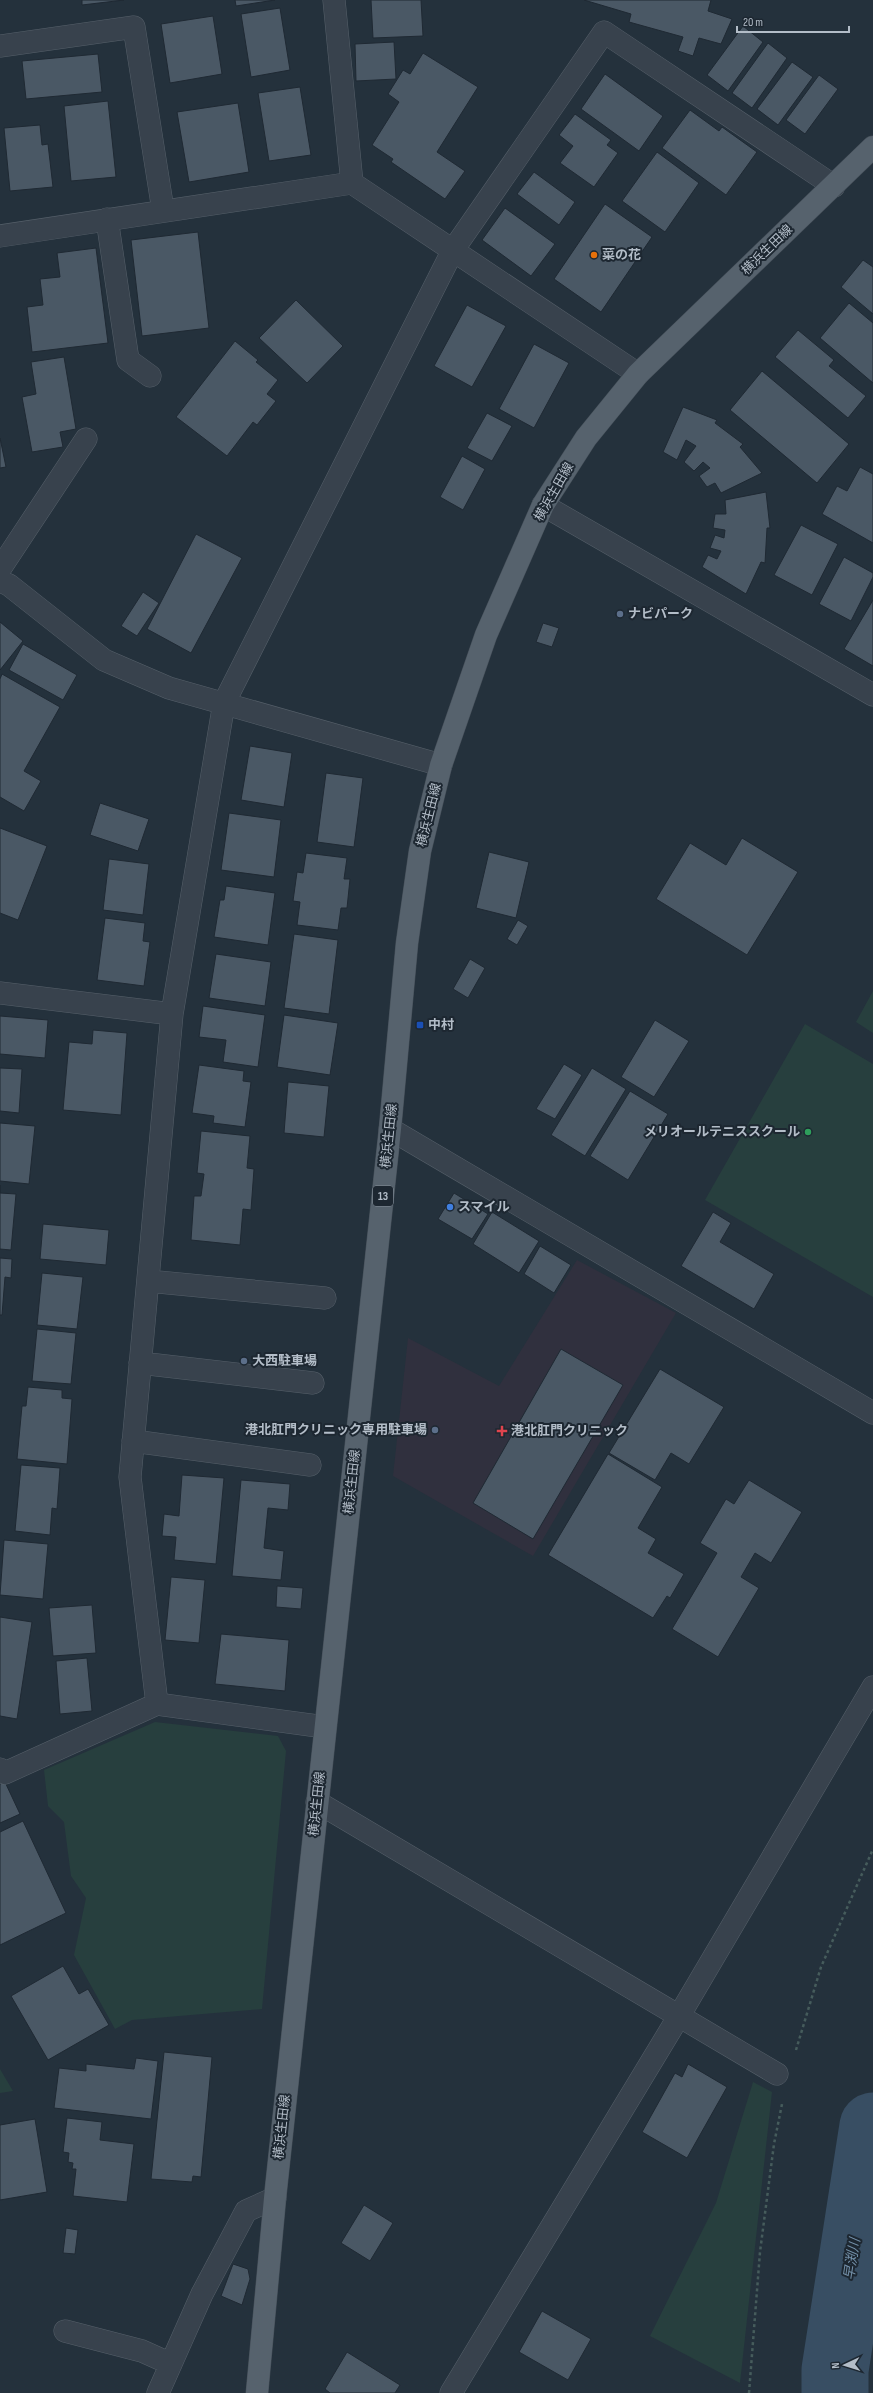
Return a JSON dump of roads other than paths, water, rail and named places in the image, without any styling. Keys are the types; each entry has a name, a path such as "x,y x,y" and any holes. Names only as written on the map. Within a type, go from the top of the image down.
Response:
{"main road":[{"name":"横浜生田線","path":"257,2393 274,2198 390,1129 407,943 420,851 441,765 486,636 543,505 586,438 638,374 873,147"}],"street":[{"path":"334,0 352,182"},
{"path":"0,46 134,27 163,210"},
{"path":"157,1704 130,1477 172,1014 224,703 453,250 604,32 834,186"},
{"path":"0,236 352,182 638,374"},
{"path":"107,219 128,360 150,376"},
{"path":"0,569 86,439"},
{"path":"543,505 873,695"},
{"path":"0,580 8,584 104,660 169,688 441,765"},
{"path":"0,994 172,1014"},
{"path":"390,1129 873,1413"},
{"path":"148,1281 325,1298"},
{"path":"140,1362 313,1383"},
{"path":"133,1441 310,1465"},
{"path":"451,2393 679,2016 873,1687"},
{"path":"0,1769 5,1774 157,1704 325,1727"},
{"path":"317,1802 777,2074"},
{"path":"158,2393 202,2294 246,2211 274,2198"},
{"path":"65,2331 142,2351 171,2364"}],"waterway":[{"name":"早渕川","path":"835,2393 835,2370 873,2126"}],"place":[{"name":"菜の花","path":"594,255"},
{"name":"ナビパーク","path":"620,614"},
{"name":"中村","path":"420,1025"},
{"name":"メリオールテニススクール","path":"808,1132"},
{"name":"スマイル","path":"450,1207"},
{"name":"大西駐車場","path":"244,1361"},
{"name":"港北肛門クリニック専用駐車場","path":"435,1430"},
{"name":"港北肛門クリニック","path":"502,1431"}]}
